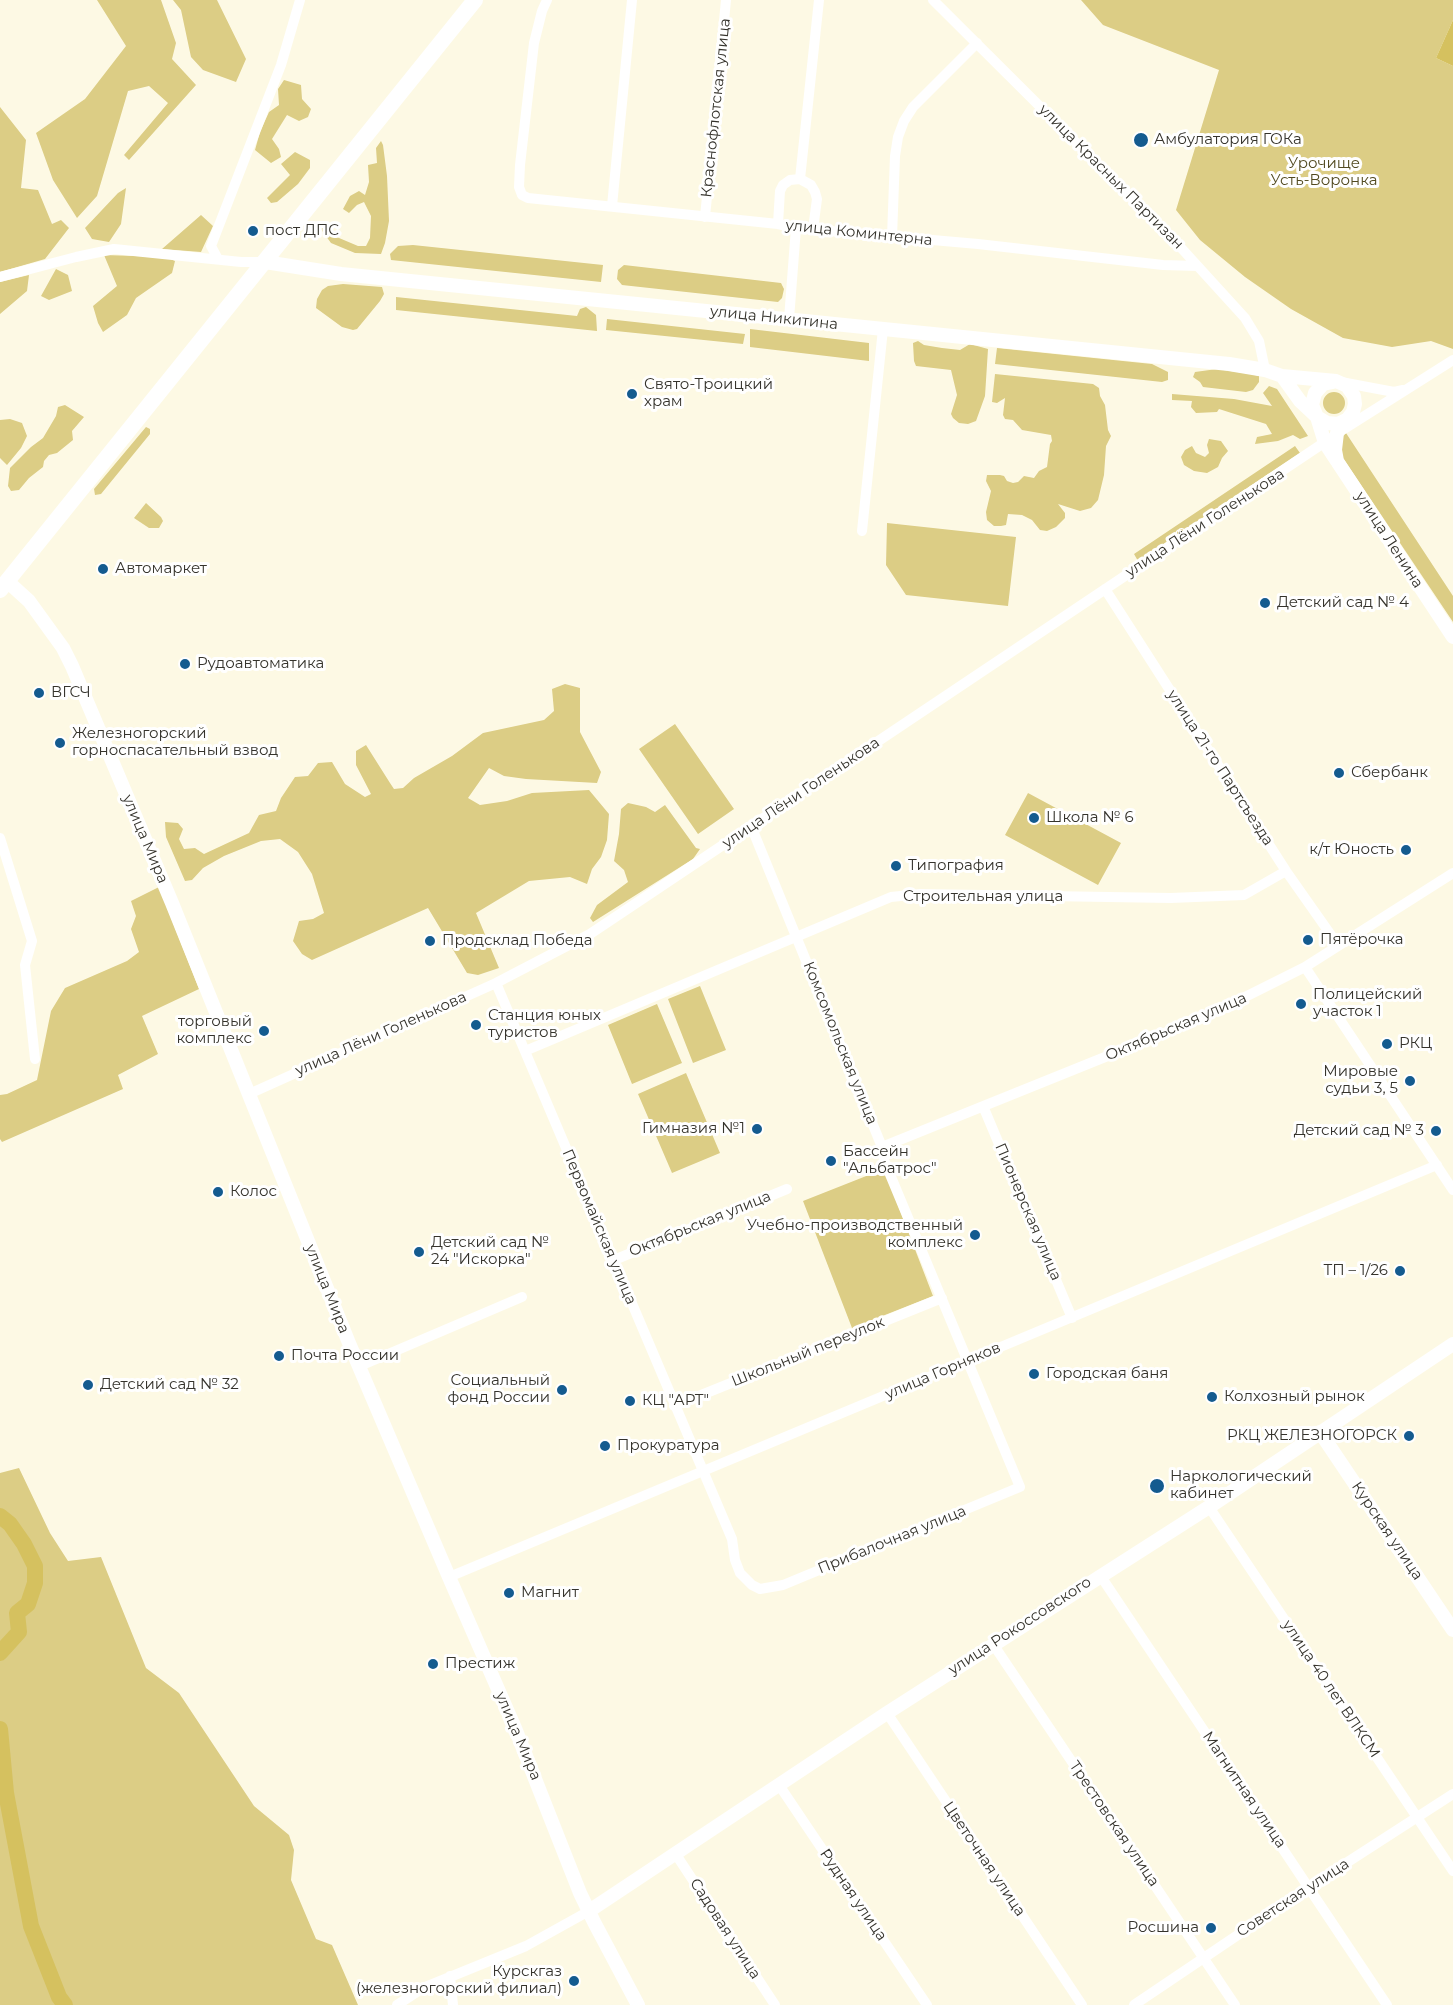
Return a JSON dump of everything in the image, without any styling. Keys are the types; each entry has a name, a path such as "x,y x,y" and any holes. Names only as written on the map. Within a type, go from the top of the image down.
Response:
{"highway":[{"path":"3,586 476,0"}],"main road":[{"name":"улица Никитина","path":"265,262 341,274 1228,364 1265,370 1282,376 1336,381"},
{"path":"1282,376 1300,401 1317,417 1327,423 1338,424 1348,418"},
{"path":"1317,417 1312,405 1314,393 1323,384 1336,381 1347,386 1354,396 1355,404 1353,412 1338,433 1335,450 1337,461"},
{"name":"улица Ленина","path":"1317,417 1325,443 1453,636"},
{"name":"улица Мира","path":"3,586 29,601 63,648 72,666 277,1167 448,1577 515,1728 589,1911 638,2005"},
{"name":"улица Рокоссовского","path":"589,1911 886,1713 1209,1507 1453,1344"},
{"name":"Курская улица","path":"1320,1432 1453,1630"}],"street":[{"path":"218,259 212,246 281,65 300,0"},
{"name":"улица Коминтерна","path":"547,0 534,43 520,165 519,187 522,195 528,198 778,224 796,228 1163,265 1197,266"},
{"path":"612,206 632,0"},
{"name":"Краснофлотская улица","path":"705,217 726,0"},
{"path":"800,179 819,0"},
{"name":"улица Красных Партизан","path":"933,0 1165,230 1245,318 1259,341 1265,370"},
{"path":"892,237 895,156 898,137 904,121 913,107 977,43"},
{"path":"778,224 780,191 783,185 790,180 800,179 811,185 817,200 813,229"},
{"path":"789,319 796,228"},
{"path":"0,277 114,249 241,262 265,262"},
{"path":"862,531 883,329"},
{"name":"улица Лёни Голенькова","path":"249,1094 496,983 590,934 1338,433 1453,360"},
{"path":"1336,381 1394,392 1406,390"},
{"name":"улица 21-го Партсъезда","path":"1105,589 1286,871 1338,945"},
{"name":"Комсомольская улица","path":"752,826 882,1147 884,1160 968,1360"},
{"path":"0,837 32,941 25,965 35,1059"},
{"name":"Строительная улица","path":"525,1051 891,897 920,894 1172,898 1244,895 1286,871"},
{"name":"Октябрьская улица","path":"882,1147 1177,1028 1239,1000 1305,967 1453,873"},
{"path":"1305,967 1453,1190"},
{"name":"Первомайская улица","path":"496,983 702,1472"},
{"name":"Пионерская улица","path":"983,1106 1072,1318"},
{"name":"улица Горняков","path":"448,1577 1437,1165"},
{"name":"Октябрьская улица","path":"614,1260 787,1189"},
{"path":"360,1366 522,1297"},
{"name":"Школьный переулок","path":"674,1406 942,1298"},
{"name":"Прибалочная улица","path":"702,1472 732,1539 735,1560 740,1573 752,1585 760,1589 783,1585 1009,1493 1020,1487 968,1360"},
{"name":"улица 40 лет ВЛКСМ","path":"1209,1507 1453,1871"},
{"name":"Магнитная улица","path":"1100,1575 1387,2005"},
{"name":"Трестовская улица","path":"993,1644 1235,2005"},
{"name":"Цветочная улица","path":"886,1713 1082,2005"},
{"name":"Рудная улица","path":"779,1785 927,2005"},
{"name":"Советская улица","path":"1134,2005 1309,1887 1453,1794"},
{"name":"Садовая улица","path":"675,1853 775,2005"},
{"path":"397,2005 423,1988 526,1946 589,1911"},
{"path":"450,1976 453,2005"}],"green space":[{"path":"97,0 161,0 176,43 172,59 196,85 129,160 124,155 168,103 149,86 128,91 97,196 77,218 53,180 36,133 85,99 126,46"},
{"path":"173,0 217,0 246,59 236,82 203,70 191,57 181,10"},
{"name":"Урочище Усть-Воронка","path":"1081,0 1453,0 1453,20 1436,58 1453,66 1453,349 1431,341 1392,347 1343,338 1291,309 1245,277 1200,240 1176,210 1219,70 1103,25"},
{"path":"284,80 301,85 302,99 311,109 308,117 299,121 287,115 272,139 281,157 271,163 255,150 269,112 279,105 278,89"},
{"path":"0,107 26,140 21,188 38,190 52,224 61,220 69,228 45,259 0,272"},
{"path":"381,141 387,176 389,221 385,243 381,254 355,253 331,243 320,228 325,223 332,235 358,246 366,246 370,238 371,216 364,202 349,213 343,209 350,196 359,191 365,195 369,182 368,165 377,163 376,148"},
{"path":"295,152 310,160 310,168 298,184 277,202 271,203 267,198 290,175 281,164"},
{"path":"126,188 121,224 109,242 92,239 85,228 118,193"},
{"path":"201,215 213,226 201,252 162,249"},
{"path":"413,245 603,265 601,282 391,260 390,254 398,246"},
{"path":"104,255 166,257 175,261 172,273 136,298 127,315 103,332 93,306 117,286"},
{"path":"624,265 781,283 784,289 782,298 778,302 622,285 617,279 618,270"},
{"path":"56,269 68,275 72,291 49,300 41,296"},
{"path":"29,275 27,291 0,314 0,282"},
{"path":"343,284 382,287 384,294 380,301 357,329 342,327 316,308 317,299 322,290 328,286"},
{"path":"396,297 577,316 580,309 586,307 596,315 597,331 396,310"},
{"path":"607,319 745,334 743,344 606,330"},
{"path":"750,329 869,343 869,361 750,347"},
{"path":"918,341 924,345 942,348 960,350 970,344 988,349 985,396 976,421 968,424 959,423 953,418 951,414 957,395 951,370 916,366 913,343"},
{"path":"997,348 1152,364 1168,372 1168,380 1162,382 995,364"},
{"path":"1217,369 1259,376 1259,382 1253,390 1246,392 1203,387 1193,377 1195,372"},
{"path":"995,374 1093,384 1099,388 1105,405 1108,430 1111,436 1106,446 1104,475 1098,500 1091,508 1080,511 1058,504 1065,513 1065,518 1056,527 1047,531 1040,530 1032,520 1022,515 1008,514 1006,525 1001,526 994,526 987,520 986,512 991,491 986,481 987,475 1004,476 1007,481 1013,483 1018,482 1024,476 1034,478 1039,471 1047,467 1052,441 1051,435 1022,430 1013,420 1005,419 1003,415 1005,398 997,403 992,402"},
{"path":"1269,386 1277,389 1308,436 1300,439 1293,435 1278,441 1255,444 1257,437 1272,434 1266,424 1219,409 1217,412 1196,413 1191,407 1192,401 1172,400 1172,394 1234,399 1272,406 1263,393"},
{"path":"1334,392 1342,395 1345,403 1342,411 1334,414 1326,411 1323,403 1326,395"},
{"path":"65,405 84,417 72,431 73,440 57,453 49,455 43,467 19,490 11,491 8,486 10,468 43,438 56,416 58,407"},
{"path":"10,419 22,423 27,436 21,448 7,465 0,458 0,420"},
{"path":"146,427 150,429 150,434 101,494 95,495 94,489"},
{"path":"1346,433 1453,596 1453,622 1343,458 1339,449 1341,437"},
{"path":"1209,439 1221,441 1228,451 1218,467 1207,473 1194,471 1184,465 1181,457 1185,450 1192,446 1196,453 1205,457 1209,453 1207,445"},
{"path":"1295,446 1300,453 1138,561 1134,554"},
{"path":"146,503 161,517 163,521 159,528 149,528 134,518"},
{"path":"887,523 1016,537 1008,606 906,595 886,565"},
{"path":"565,684 580,688 580,732 601,772 597,783 504,776 489,768 468,798 480,805 507,801 532,793 589,790 609,814 607,840 587,884 570,877 529,881 476,913 499,968 478,975 467,973 428,908 312,960 302,954 293,941 299,921 313,919 324,913 312,874 298,852 280,839 261,841 224,856 203,868 192,880 185,881 166,837 165,822 178,823 183,829 179,839 184,849 195,848 204,854 249,833 259,815 276,811 281,798 295,777 308,776 318,763 332,762 345,784 365,797 371,794 356,765 356,751 366,745 394,789 403,788 414,778 452,756 483,733 544,720 554,711 552,689"},
{"path":"675,724 734,809 698,834 639,749"},
{"path":"1028,793 1121,843 1098,885 1005,835"},
{"path":"628,803 646,807 655,812 665,805 696,848 700,849 693,859 593,922 590,918 597,905 628,882 624,870 614,861 621,809"},
{"path":"159,887 199,989 142,1016 158,1054 118,1075 123,1089 2,1142 0,1139 0,1095 37,1080 51,1011 65,988 127,961 139,952 131,929 136,916 131,901"},
{"path":"700,986 726,1050 693,1063 668,999"},
{"path":"657,1004 682,1063 632,1084 608,1025"},
{"path":"686,1073 720,1153 672,1173 638,1094"},
{"path":"884,1169 933,1296 852,1328 803,1201"},
{"path":"19,1468 50,1533 68,1561 101,1557 146,1668 179,1693 254,1806 289,1835 294,1850 291,1880 316,1939 332,1945 358,2005 0,2005 0,1473"}],"shaded area":[{"path":"1453,20 1453,66 1436,58"}],"waterway":[{"path":"0,1516 10,1524 24,1544 35,1566 35,1583 28,1604 17,1613 19,1632 0,1653"},
{"path":"0,1729 6,1793 31,1926 59,1997 65,2005"}],"place":[{"name":"Амбулатория ГОКа","path":"1141,140"},
{"name":"пост ДПС","path":"253,231"},
{"name":"Свято-Троицкий храм","path":"632,394"},
{"name":"Автомаркет","path":"103,569"},
{"name":"Детский сад № 4","path":"1265,603"},
{"name":"Рудоавтоматика","path":"185,664"},
{"name":"ВГСЧ","path":"39,693"},
{"name":"Железногорский горноспасательный взвод","path":"60,743"},
{"name":"Сбербанк","path":"1339,773"},
{"name":"Школа № 6","path":"1034,818"},
{"name":"к/т Юность","path":"1406,850"},
{"name":"Типография","path":"896,866"},
{"name":"Пятёрочка","path":"1308,940"},
{"name":"Продсклад Победа","path":"430,941"},
{"name":"Полицейский участок 1","path":"1301,1004"},
{"name":"Станция юных туристов","path":"476,1025"},
{"name":"торговый комплекс","path":"264,1031"},
{"name":"РКЦ","path":"1387,1044"},
{"name":"Мировые судьи 3, 5","path":"1410,1081"},
{"name":"Гимназия №1","path":"757,1129"},
{"name":"Детский сад № 3","path":"1436,1131"},
{"name":"Бассейн \"Альбатрос\"","path":"831,1161"},
{"name":"Колос","path":"218,1192"},
{"name":"Учебно-производственный комплекс","path":"975,1235"},
{"name":"Детский сад № 24 \"Искорка\"","path":"419,1252"},
{"name":"ТП – 1/26","path":"1400,1271"},
{"name":"Почта России","path":"279,1356"},
{"name":"Городская баня","path":"1034,1374"},
{"name":"Детский сад № 32","path":"88,1385"},
{"name":"Социальный фонд России","path":"562,1390"},
{"name":"Колхозный рынок","path":"1212,1397"},
{"name":"КЦ \"АРТ\"","path":"630,1401"},
{"name":"РКЦ ЖЕЛЕЗНОГОРСК","path":"1409,1436"},
{"name":"Прокуратура","path":"605,1446"},
{"name":"Наркологический кабинет","path":"1157,1486"},
{"name":"Магнит","path":"509,1593"},
{"name":"Престиж","path":"433,1664"},
{"name":"Росшина","path":"1211,1928"},
{"name":"Курскгаз (железногорский филиал)","path":"574,1981"}]}
